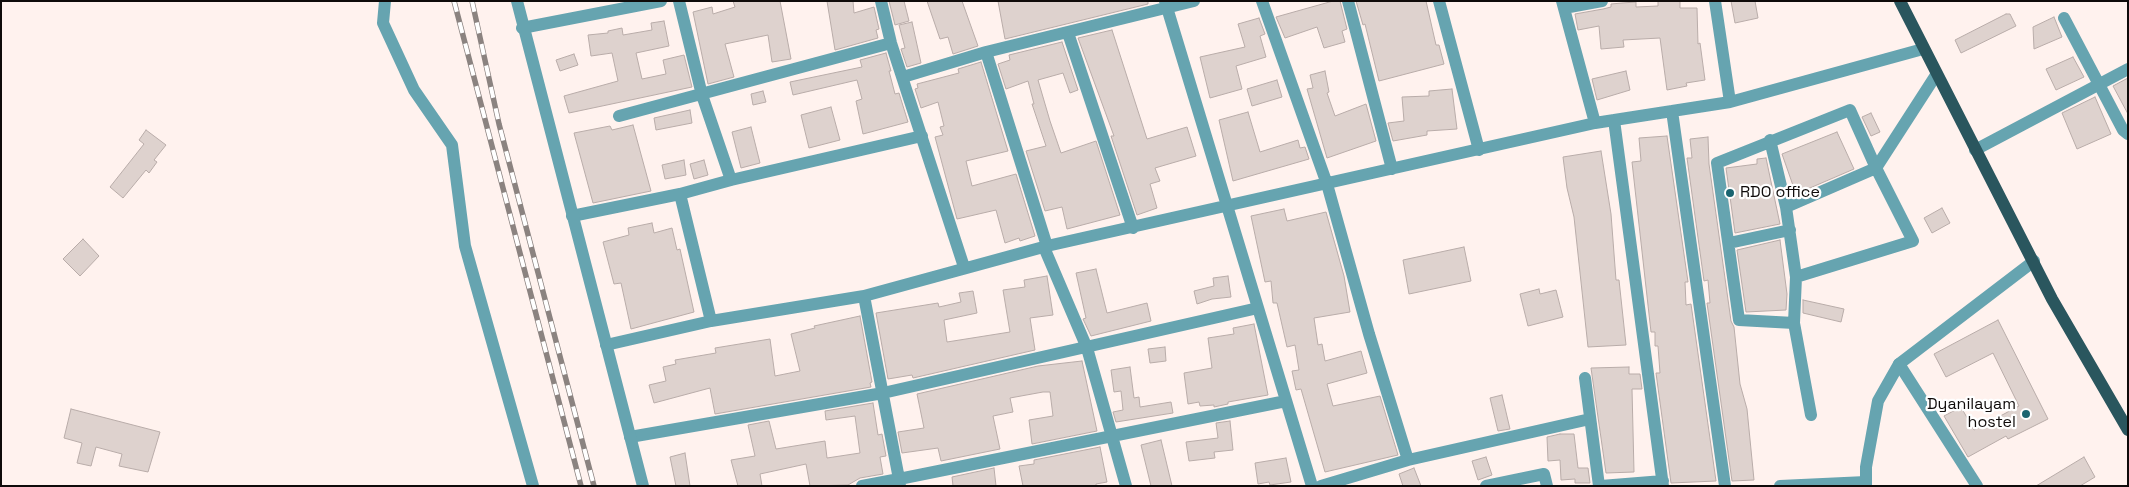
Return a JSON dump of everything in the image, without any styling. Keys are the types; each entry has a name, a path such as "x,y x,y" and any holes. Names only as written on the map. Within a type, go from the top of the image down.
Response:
{"main road":[{"path":"1900,1 1936,75 2052,299 2128,430"}],"street":[{"path":"385,1 383,24 414,90 452,145 465,246 533,486"},
{"path":"517,1 522,28 643,486"},
{"path":"522,28 661,1"},
{"path":"679,1 702,95 731,180"},
{"path":"881,1 891,44 964,267"},
{"path":"903,77 986,52 1068,33 1166,4 1194,1"},
{"path":"1262,1 1327,184 1369,334 1408,460"},
{"path":"1348,1 1392,169"},
{"path":"1438,1 1479,150"},
{"path":"1595,123 1563,5 1602,1"},
{"path":"1716,1 1730,102"},
{"path":"1166,4 1312,486"},
{"path":"2064,18 2123,130 2128,134"},
{"path":"1068,33 1133,228"},
{"path":"619,116 891,44"},
{"path":"606,345 711,321 864,296 964,267 1047,246 1595,123 1730,102 1924,49"},
{"path":"986,52 1047,246 1046,252 1087,348 1126,486"},
{"path":"1976,150 2128,69"},
{"path":"1786,208 1876,168 1936,75"},
{"path":"1794,322 1739,320 1717,162 1850,110 1876,168 1913,240 1796,276"},
{"path":"1672,111 1725,486"},
{"path":"1585,378 1600,486 1663,484 1614,120"},
{"path":"572,216 680,194 731,180 922,136"},
{"path":"1770,140 1790,230 1796,276 1794,322 1811,415"},
{"path":"680,194 711,321"},
{"path":"1729,243 1790,230"},
{"path":"1780,486 1866,484 1866,467 1878,402 1899,364 2034,261"},
{"path":"864,296 899,482"},
{"path":"630,437 883,393 1258,308"},
{"path":"1899,364 1977,486"},
{"path":"862,486 899,482 1286,400"},
{"path":"1321,486 1408,460 1590,419"},
{"path":"1486,486 1544,474 1547,486"}],"building":[{"path":"733,1 780,1 791,59 772,62 768,35 725,44 734,77 708,84 693,12 712,7 713,14 735,7"},
{"path":"827,1 853,1 854,13 874,7 879,29 876,30 878,38 835,50"},
{"path":"889,1 904,1 909,21 895,25"},
{"path":"927,1 962,1 978,46 953,54 948,37 940,39"},
{"path":"998,1 1148,1 1148,4 1005,39"},
{"path":"1333,1 1340,1 1347,29 1342,31 1345,42 1324,48 1317,27 1285,38 1276,17"},
{"path":"1356,1 1426,1 1436,45 1439,45 1444,64 1379,81 1365,24 1363,25"},
{"path":"1658,1 1680,1 1680,8 1697,8 1698,44 1700,43 1705,80 1686,83 1687,86 1667,90 1660,38 1623,40 1624,47 1601,49 1599,26 1578,30 1575,14 1611,7 1611,4 1636,2 1636,7 1658,6"},
{"path":"1731,1 1755,1 1758,18 1735,23"},
{"path":"2006,14 2010,14 2016,26 1961,53 1955,40"},
{"path":"2054,17 2062,37 2034,49 2033,27"},
{"path":"1259,18 1265,34 1260,36 1266,57 1236,66 1242,89 1210,98 1200,57 1245,47 1238,24"},
{"path":"664,21 669,46 636,53 642,79 666,74 663,60 684,55 692,87 569,113 564,96 618,81 612,53 591,56 588,35 608,33 608,31 622,28 623,35 652,30 651,23"},
{"path":"912,22 921,63 907,67 901,49 905,48 899,25"},
{"path":"1112,30 1147,139 1187,127 1196,156 1155,168 1160,181 1150,184 1157,208 1137,215 1111,136 1114,136 1078,38"},
{"path":"1062,42 1078,90 1070,93 1063,73 1038,80 1050,121 1061,153 1096,141 1120,215 1067,229 1062,207 1045,211 1026,151 1046,146 1032,104 1034,104 1028,81 1006,89 998,64 1010,60 1009,55"},
{"path":"886,53 895,94 899,93 908,122 863,134 856,101 862,99 857,80 793,95 790,82 862,67 860,60"},
{"path":"574,54 578,65 560,71 556,60"},
{"path":"2073,57 2084,77 2056,90 2046,69"},
{"path":"981,62 1008,151 966,161 972,186 1016,174 1035,236 1020,241 1019,238 1005,243 996,210 957,219 935,137 943,135 940,127 944,126 938,102 921,108 915,89 918,88 917,84 959,73 958,69"},
{"path":"1325,71 1329,92 1327,93 1335,116 1366,104 1376,141 1327,158 1307,89 1313,88 1310,75"},
{"path":"1626,71 1630,90 1597,100 1592,79"},
{"path":"2128,78 2128,114 2113,86"},
{"path":"1277,80 1282,97 1252,106 1247,89"},
{"path":"1452,89 1457,129 1427,131 1427,135 1393,141 1388,123 1404,121 1402,97 1429,96 1429,91"},
{"path":"763,91 766,102 753,105 751,94"},
{"path":"2095,97 2111,134 2077,149 2062,113"},
{"path":"831,107 840,140 809,148 801,115"},
{"path":"690,110 692,123 656,130 654,118"},
{"path":"1248,112 1260,152 1298,140 1300,148 1305,147 1309,159 1233,181 1219,120"},
{"path":"1871,113 1880,132 1871,136 1862,117"},
{"path":"633,125 651,191 593,203 574,133 610,126 612,130"},
{"path":"751,127 760,163 741,168 732,132"},
{"path":"146,130 166,145 154,160 157,162 149,173 146,170 123,198 110,187 144,144 139,140"},
{"path":"1837,132 1854,169 1796,194 1782,154"},
{"path":"1667,136 1688,282 1685,282 1686,305 1691,304 1716,481 1671,483 1656,373 1660,373 1658,346 1655,346 1655,332 1651,332 1632,162 1641,161 1639,138"},
{"path":"1708,137 1709,164 1731,321 1734,327 1740,384 1747,409 1754,480 1732,481 1707,303 1710,303 1708,280 1704,281 1687,158 1692,158 1690,139"},
{"path":"1601,151 1611,214 1616,280 1619,280 1626,345 1588,347 1574,217 1567,188 1563,157"},
{"path":"1766,158 1780,224 1735,233 1726,168 1757,164 1757,159"},
{"path":"684,160 686,175 665,179 662,165"},
{"path":"704,160 708,175 694,179 690,164"},
{"path":"1942,208 1950,223 1932,233 1924,218"},
{"path":"1284,209 1287,221 1326,212 1344,276 1350,312 1314,318 1318,345 1322,344 1325,361 1361,351 1367,373 1327,384 1333,406 1380,396 1398,455 1325,472 1301,389 1296,390 1292,371 1299,370 1295,345 1287,347 1277,303 1273,303 1271,281 1265,282 1251,216"},
{"path":"652,223 654,233 672,228 677,250 680,249 694,312 631,329 621,283 614,284 603,242 629,235 628,228"},
{"path":"83,239 99,256 80,276 63,259"},
{"path":"1780,240 1787,294 1786,310 1746,312 1737,250"},
{"path":"1464,247 1471,281 1409,294 1403,260"},
{"path":"1096,269 1107,313 1147,303 1151,321 1091,336 1083,319 1086,318 1076,273"},
{"path":"1047,276 1053,315 1030,318 1035,350 913,378 912,375 888,379 876,313 938,303 939,307 961,302 959,293 973,291 977,313 944,320 947,342 1010,332 1003,290 1025,287 1024,280"},
{"path":"1228,276 1231,297 1212,299 1197,304 1194,291 1214,286 1213,278"},
{"path":"1539,289 1540,294 1556,290 1563,317 1528,326 1520,294"},
{"path":"1803,300 1844,309 1841,322 1803,313"},
{"path":"860,316 872,382 870,383 871,387 715,414 710,388 654,403 649,385 666,381 663,367 676,364 675,360 716,353 715,348 770,339 775,376 800,371 791,334 815,328 814,326"},
{"path":"1998,320 2048,419 2008,439 2006,436 1968,457 1944,416 1961,407 1974,430 2019,406 1993,353 1946,377 1934,354"},
{"path":"1254,324 1268,395 1228,402 1228,404 1214,407 1214,405 1200,406 1199,402 1188,404 1184,373 1212,368 1208,338 1234,334 1233,328"},
{"path":"1165,347 1166,361 1150,363 1148,349"},
{"path":"1082,361 1097,431 1032,444 1029,420 1053,416 1050,392 1043,392 1010,398 1013,412 993,416 1000,449 941,461 938,448 902,453 898,432 924,428 917,394 1038,366"},
{"path":"1130,367 1134,398 1139,397 1140,407 1171,402 1173,413 1116,422 1113,412 1123,410 1121,391 1114,392 1111,370"},
{"path":"1629,367 1629,374 1640,374 1642,389 1632,389 1634,472 1606,473 1591,368"},
{"path":"1502,395 1510,429 1498,431 1490,398"},
{"path":"873,403 878,435 882,434 886,456 880,457 883,474 860,478 848,485 810,486 806,464 760,474 762,486 738,486 731,460 755,456 748,425 769,421 776,449 825,441 827,458 860,453 855,416 826,420 825,411"},
{"path":"71,409 160,432 148,472 119,466 122,454 96,447 91,466 77,463 82,443 64,438"},
{"path":"1230,421 1233,450 1214,452 1215,458 1189,461 1186,442 1218,438 1216,423"},
{"path":"1560,434 1574,434 1578,468 1588,468 1590,483 1575,483 1575,479 1561,480 1560,460 1548,461 1547,437"},
{"path":"1161,440 1172,486 1151,486 1141,445"},
{"path":"1100,447 1107,482 1096,484 1096,486 1023,486 1019,466 1034,464 1034,460"},
{"path":"685,453 690,486 676,486 670,457"},
{"path":"1486,457 1492,475 1478,480 1472,461"},
{"path":"2084,457 2095,477 2080,486 2036,486"},
{"path":"1286,458 1291,482 1270,485 1269,482 1258,484 1255,463"},
{"path":"994,468 996,486 953,486 952,477"},
{"path":"1414,468 1421,486 1403,486 1399,474"}],"railway":[{"path":"454,1 581,486"},
{"path":"472,1 499,124 594,486"}],"place":[{"name":"RDO office","path":"1730,193"},
{"name":"Dyanilayam hostel","path":"2026,414"}]}
